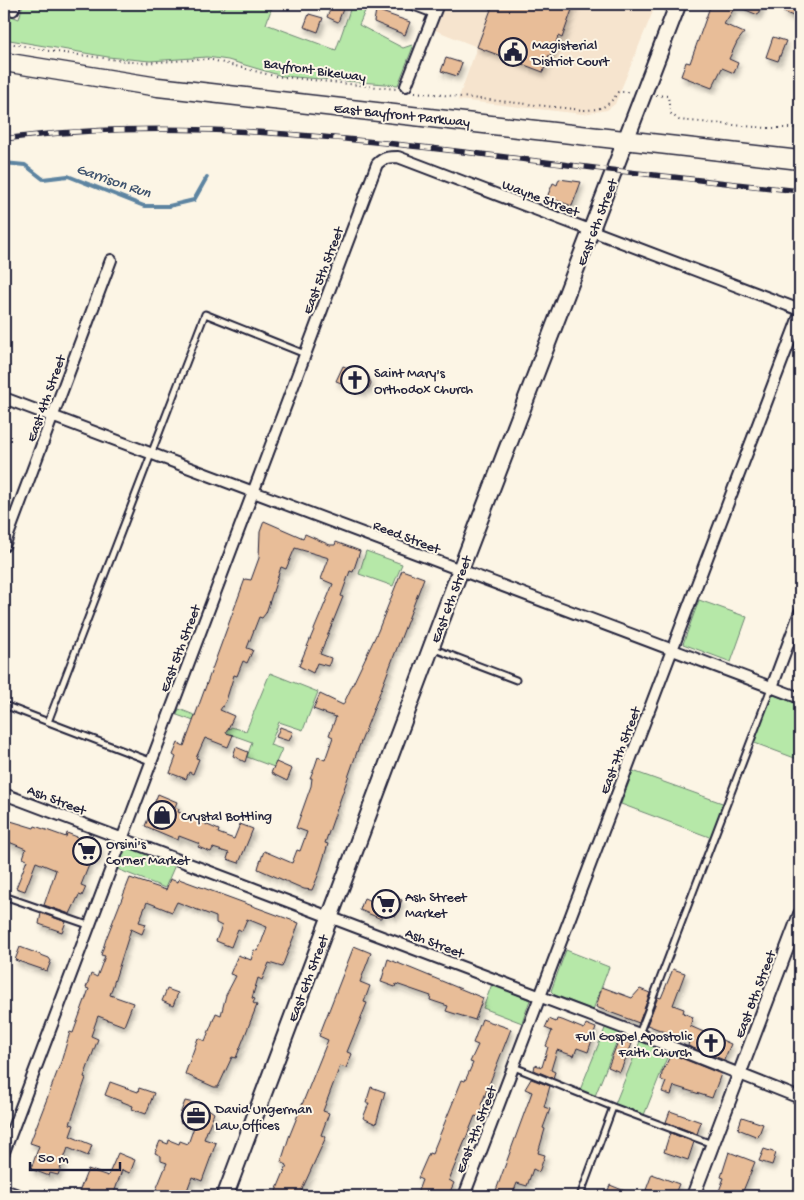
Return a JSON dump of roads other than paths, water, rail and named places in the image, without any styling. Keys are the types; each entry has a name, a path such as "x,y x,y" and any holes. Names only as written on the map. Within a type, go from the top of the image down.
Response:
{"highway":[{"name":"East Bayfront Parkway","path":"4,62 158,87 800,160"}],"main road":[{"name":"East 6th Street","path":"225,1196 431,648 678,4"}],"street":[{"path":"406,89 436,8 413,4"},
{"name":"Wayne Street","path":"384,158 398,157 800,312"},
{"name":"East 5th Street","path":"4,1152 88,925 254,493 377,164 384,158"},
{"name":"East 4th Street","path":"4,546 111,260"},
{"name":"East 7th Street","path":"464,1196 800,312"},
{"name":"Reed Street","path":"4,398 460,572 800,698"},
{"path":"772,687 800,612"},
{"name":"Ash Street","path":"4,794 741,1072 800,1098"},
{"name":"East 8th Street","path":"693,1196 800,914"},
{"path":"4,1190 21,1196"}],"lane":[{"path":"48,722 205,314 305,354"},
{"path":"431,648 516,680"},
{"path":"640,1034 772,687"},
{"path":"4,705 150,761"},
{"path":"4,896 88,925"},
{"path":"514,1067 712,1145"},
{"path":"580,1196 613,1107"}],"waterway":[{"name":"Garrison Run","path":"4,163 25,165 43,179 68,176 144,206 169,206 194,200 207,177"}],"railway":[{"path":"4,139 68,132 133,129 262,132 392,144 800,191"}],"place":[{"name":"Magisterial District Court","path":"513,52"},
{"name":"Saint Mary's Orthodox Church","path":"355,380"},
{"name":"Crystal Bottling","path":"162,815"},
{"name":"Orsini's Corner Market","path":"87,851"},
{"name":"Ash Street Market","path":"386,904"},
{"name":"Full Gospel Apostolic Faith Church","path":"711,1043"},
{"name":"David Ungerman Law Offices","path":"196,1116"}]}
